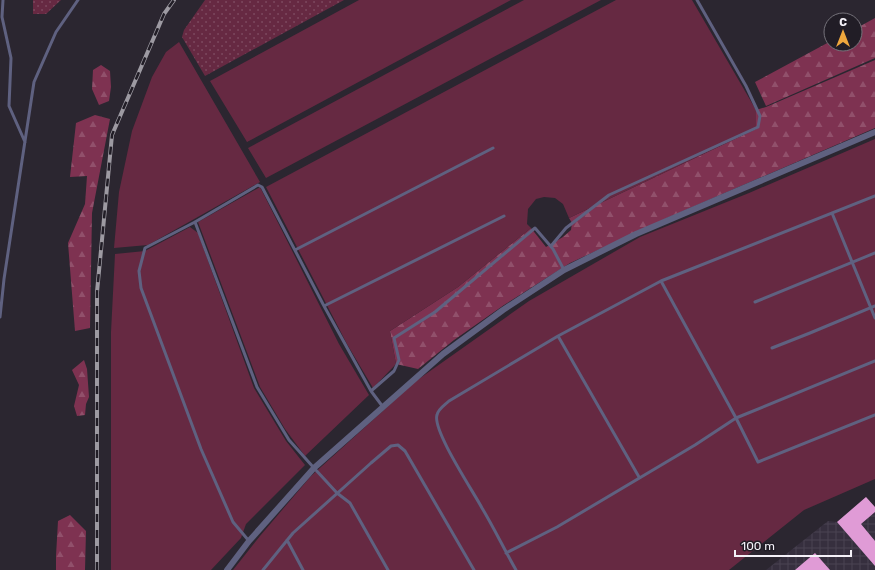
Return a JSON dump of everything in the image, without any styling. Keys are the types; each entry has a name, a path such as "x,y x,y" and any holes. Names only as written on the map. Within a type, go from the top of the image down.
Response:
{"street":[{"path":"227,570 249,541 314,468 443,354 503,310 564,270 636,234 875,132"}],"lane":[{"path":"3,0 2,17 11,58 9,106 25,142"},
{"path":"0,317 4,279 34,82 56,32 78,0"},
{"path":"551,246 566,228 609,195 758,127 760,116 746,86 697,0"},
{"path":"295,250 493,148"},
{"path":"249,541 233,522 201,449 140,288 139,271 145,248 195,222 258,185 262,187 324,306 371,391 383,407"},
{"path":"516,570 482,507 452,457 438,427 436,415 440,409 449,401 558,336 661,281 875,196"},
{"path":"832,213 875,318"},
{"path":"324,306 504,216"},
{"path":"195,222 257,387 289,440 337,493 350,503 388,570"},
{"path":"371,391 394,371 398,360 394,338 435,312 535,228 551,246 564,270"},
{"path":"756,302 875,253"},
{"path":"661,281 736,418 758,462 875,415"},
{"path":"772,348 875,306"},
{"path":"558,336 639,477"},
{"path":"506,553 557,527 695,445 736,418 875,361"},
{"path":"263,570 293,533 386,450 392,446 398,445 405,451 474,570"},
{"path":"287,540 303,570"}],"shaded area":[{"path":"33,0 61,0 46,14 33,14"},
{"path":"205,0 344,0 205,76 182,37 184,30"},
{"path":"359,0 511,0 247,142 210,81"},
{"path":"524,0 601,0 266,178 248,148"},
{"path":"616,0 692,0 756,110 756,129 569,218 563,204 555,198 544,197 536,199 528,209 527,224 531,228 458,287 390,331 396,364 373,388 347,344 266,187"},
{"path":"179,42 260,182 148,245 114,248 119,192 132,131 152,77 166,52"},
{"path":"875,139 875,479 804,510 729,570 233,570 311,476 416,381 529,301 640,237 749,193"},
{"path":"260,187 339,344 369,395 305,456 285,429 260,387 198,222"},
{"path":"190,227 198,233 254,388 286,441 305,465 246,524 241,538 211,570 111,570 111,332 115,254 145,251"},
{"path":"866,497 875,507 875,570 766,570 828,521 837,522"}],"green space":[{"path":"875,18 875,58 766,106 755,82 823,45 823,52 863,52 863,25"},
{"path":"875,60 875,128 667,218 570,263 504,305 454,340 418,369 396,364 390,331 458,287 531,228 546,247 563,237 571,230 572,223 569,218 756,129 756,110"},
{"path":"101,65 110,71 111,87 109,101 99,105 92,89 93,70"},
{"path":"95,115 110,119 92,213 90,328 75,331 68,243 85,204 87,176 70,177 76,123"},
{"path":"84,360 87,369 89,397 86,404 85,415 77,416 74,406 79,385 72,370"},
{"path":"70,515 86,531 85,570 56,570 58,521"}],"building":[{"path":"866,497 875,507 875,512 861,524 875,541 875,566 837,522"},
{"path":"815,553 830,570 795,570"}],"railway":[{"path":"97,570 97,292 112,135 164,14 174,0"}]}
